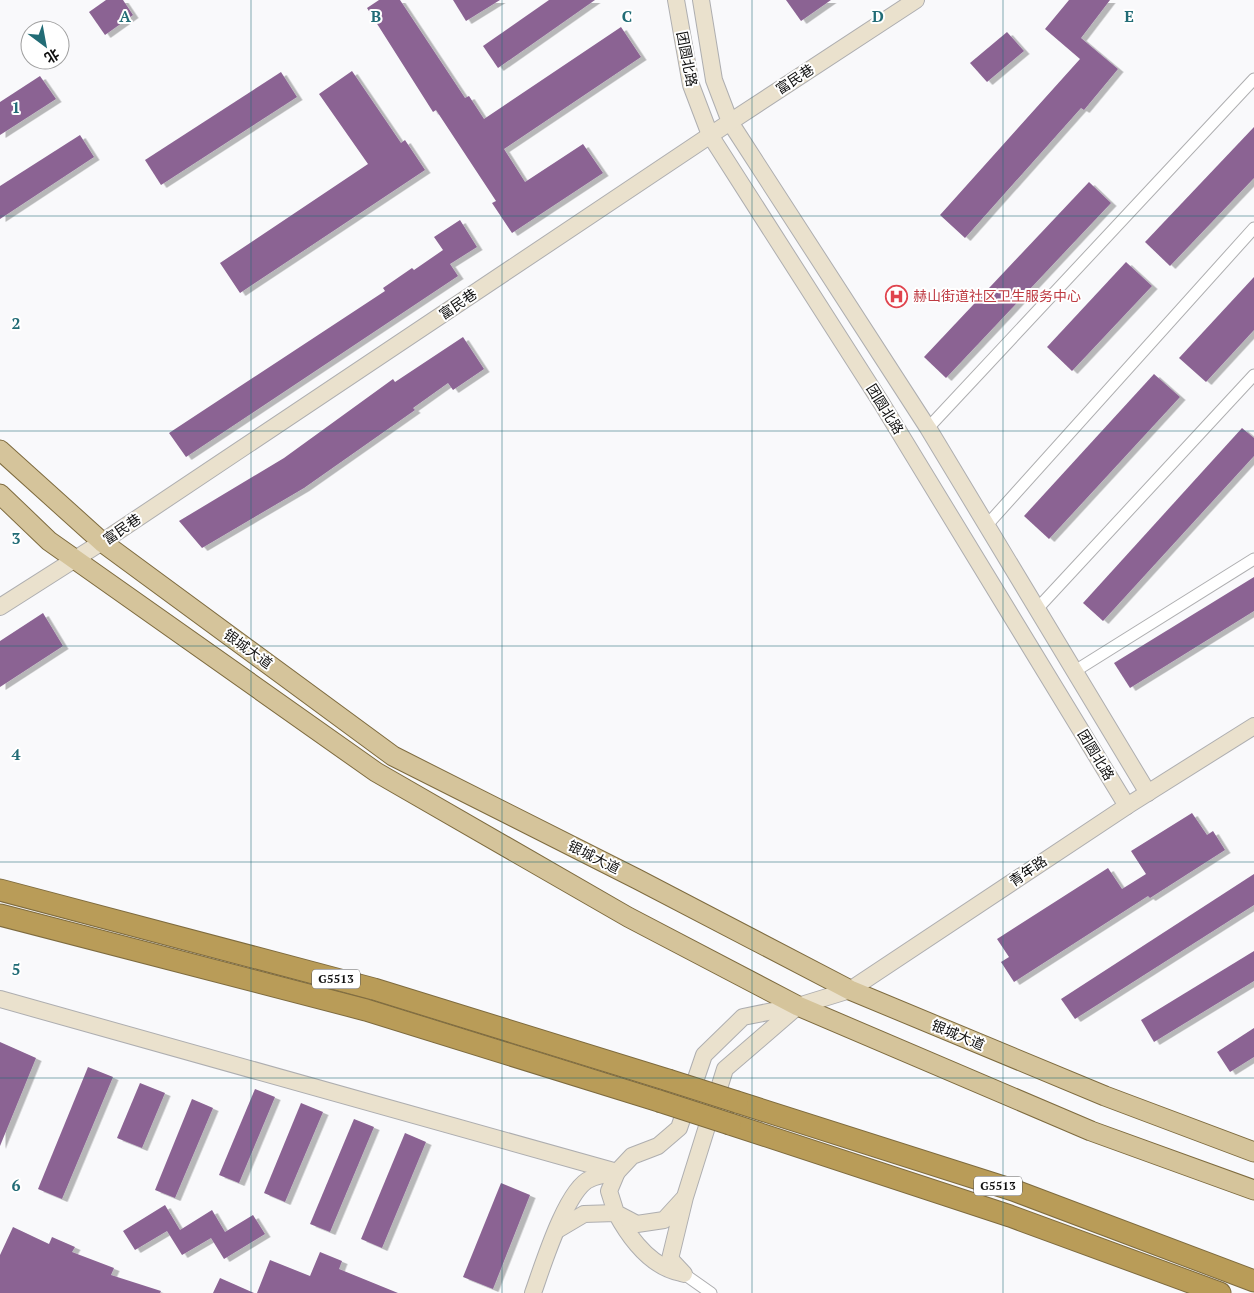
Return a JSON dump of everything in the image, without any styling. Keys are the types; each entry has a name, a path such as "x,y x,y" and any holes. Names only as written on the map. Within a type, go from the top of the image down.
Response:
{"highway":[{"name":"G5513","path":"0,890 374,989 668,1080 1013,1190 1254,1281"},
{"name":"G5513","path":"0,915 366,1010 659,1101 1010,1216 1220,1293"}],"main road":[{"name":"银城大道","path":"0,450 102,542 392,756 637,879 850,990 1106,1096 1254,1152"},
{"name":"银城大道","path":"0,494 49,541 376,772 628,917 798,1006 1091,1131 1254,1190"}],"street":[{"name":"团圆北路","path":"676,0 691,85 710,135 882,404 1127,806"},
{"name":"团圆北路","path":"700,0 714,80 730,122 928,428 1148,793"},
{"name":"富民巷","path":"0,607 102,542 710,135 916,0"},
{"path":"928,428 1254,79"},
{"path":"987,525 1254,228"},
{"path":"1037,609 1254,375"},
{"path":"1075,671 1254,559"},
{"name":"青年路","path":"617,1172 632,1156 658,1146 679,1128 704,1055 743,1016 798,1006 850,990 1127,806 1254,726"},
{"path":"0,999 617,1172"},
{"path":"711,1293 684,1274 670,1260 684,1197 726,1069 798,1006"},
{"path":"617,1172 609,1192 616,1213 630,1239 666,1270 684,1274"},
{"path":"533,1293 572,1196 588,1179 617,1172"},
{"path":"557,1230 584,1214 616,1213 638,1224 664,1220 684,1197"}],"building":[{"path":"106,0 123,0 133,15 105,35 89,12"},
{"path":"379,0 400,0 465,98 469,96 484,119 621,27 641,57 504,149 525,182 583,144 603,173 512,233 492,203 496,201 436,110 433,112 367,8"},
{"path":"453,0 500,0 466,21"},
{"path":"549,0 595,0 498,68 483,46"},
{"path":"786,0 831,0 801,21"},
{"path":"1069,0 1110,0 1081,38 1118,69 1084,110 1081,108 965,238 940,215 1080,59 1045,29"},
{"path":"1007,32 1024,51 987,82 970,63"},
{"path":"352,71 401,143 405,140 425,170 240,293 220,263 368,164 319,94"},
{"path":"281,72 297,97 161,185 145,160"},
{"path":"40,76 56,99 0,135 0,102"},
{"path":"1254,127 1254,178 1170,266 1145,242"},
{"path":"80,135 94,157 0,219 0,186"},
{"path":"1089,182 1111,203 946,378 924,357"},
{"path":"460,220 477,247 450,264 458,276 186,457 169,433 385,291 383,288 412,268 414,270 443,250 434,237"},
{"path":"1126,262 1152,286 1072,371 1047,347"},
{"path":"1254,277 1254,330 1206,382 1179,358"},
{"path":"463,337 484,369 453,390 448,383 413,408 415,410 304,488 202,548 179,521 284,458 393,379 395,382"},
{"path":"1154,374 1180,397 1049,539 1024,516"},
{"path":"1242,428 1254,438 1254,456 1103,621 1083,603"},
{"path":"1254,577 1254,611 1130,688 1114,663"},
{"path":"43,613 63,646 0,687 0,641"},
{"path":"1192,813 1207,835 1213,831 1225,850 1150,898 1148,896 1014,982 1001,962 1009,957 997,939 1108,868 1122,889 1146,874 1131,851"},
{"path":"1254,874 1254,905 1075,1019 1061,999"},
{"path":"1254,951 1254,981 1154,1042 1141,1020"},
{"path":"1254,1028 1254,1057 1230,1072 1217,1052"},
{"path":"0,1042 36,1058 0,1146"},
{"path":"88,1067 113,1077 62,1199 38,1189"},
{"path":"140,1083 165,1093 142,1148 117,1138"},
{"path":"255,1089 275,1097 239,1183 219,1175"},
{"path":"192,1099 213,1108 175,1198 155,1190"},
{"path":"301,1103 323,1112 285,1202 264,1193"},
{"path":"354,1119 374,1127 330,1232 310,1224"},
{"path":"405,1133 426,1142 382,1248 361,1239"},
{"path":"501,1183 530,1195 493,1289 463,1277"},
{"path":"165,1205 180,1230 212,1210 225,1232 253,1215 265,1234 224,1259 211,1238 182,1255 167,1231 135,1250 123,1231"},
{"path":"13,1227 49,1244 52,1237 75,1247 72,1252 114,1268 111,1275 161,1291 160,1293 0,1293 0,1255"},
{"path":"320,1252 342,1261 339,1269 398,1293 257,1293 270,1260 310,1276"},
{"path":"220,1278 254,1293 213,1293"}],"place":[{"name":"赫山街道社区卫生服务中心","path":"897,296"}]}
